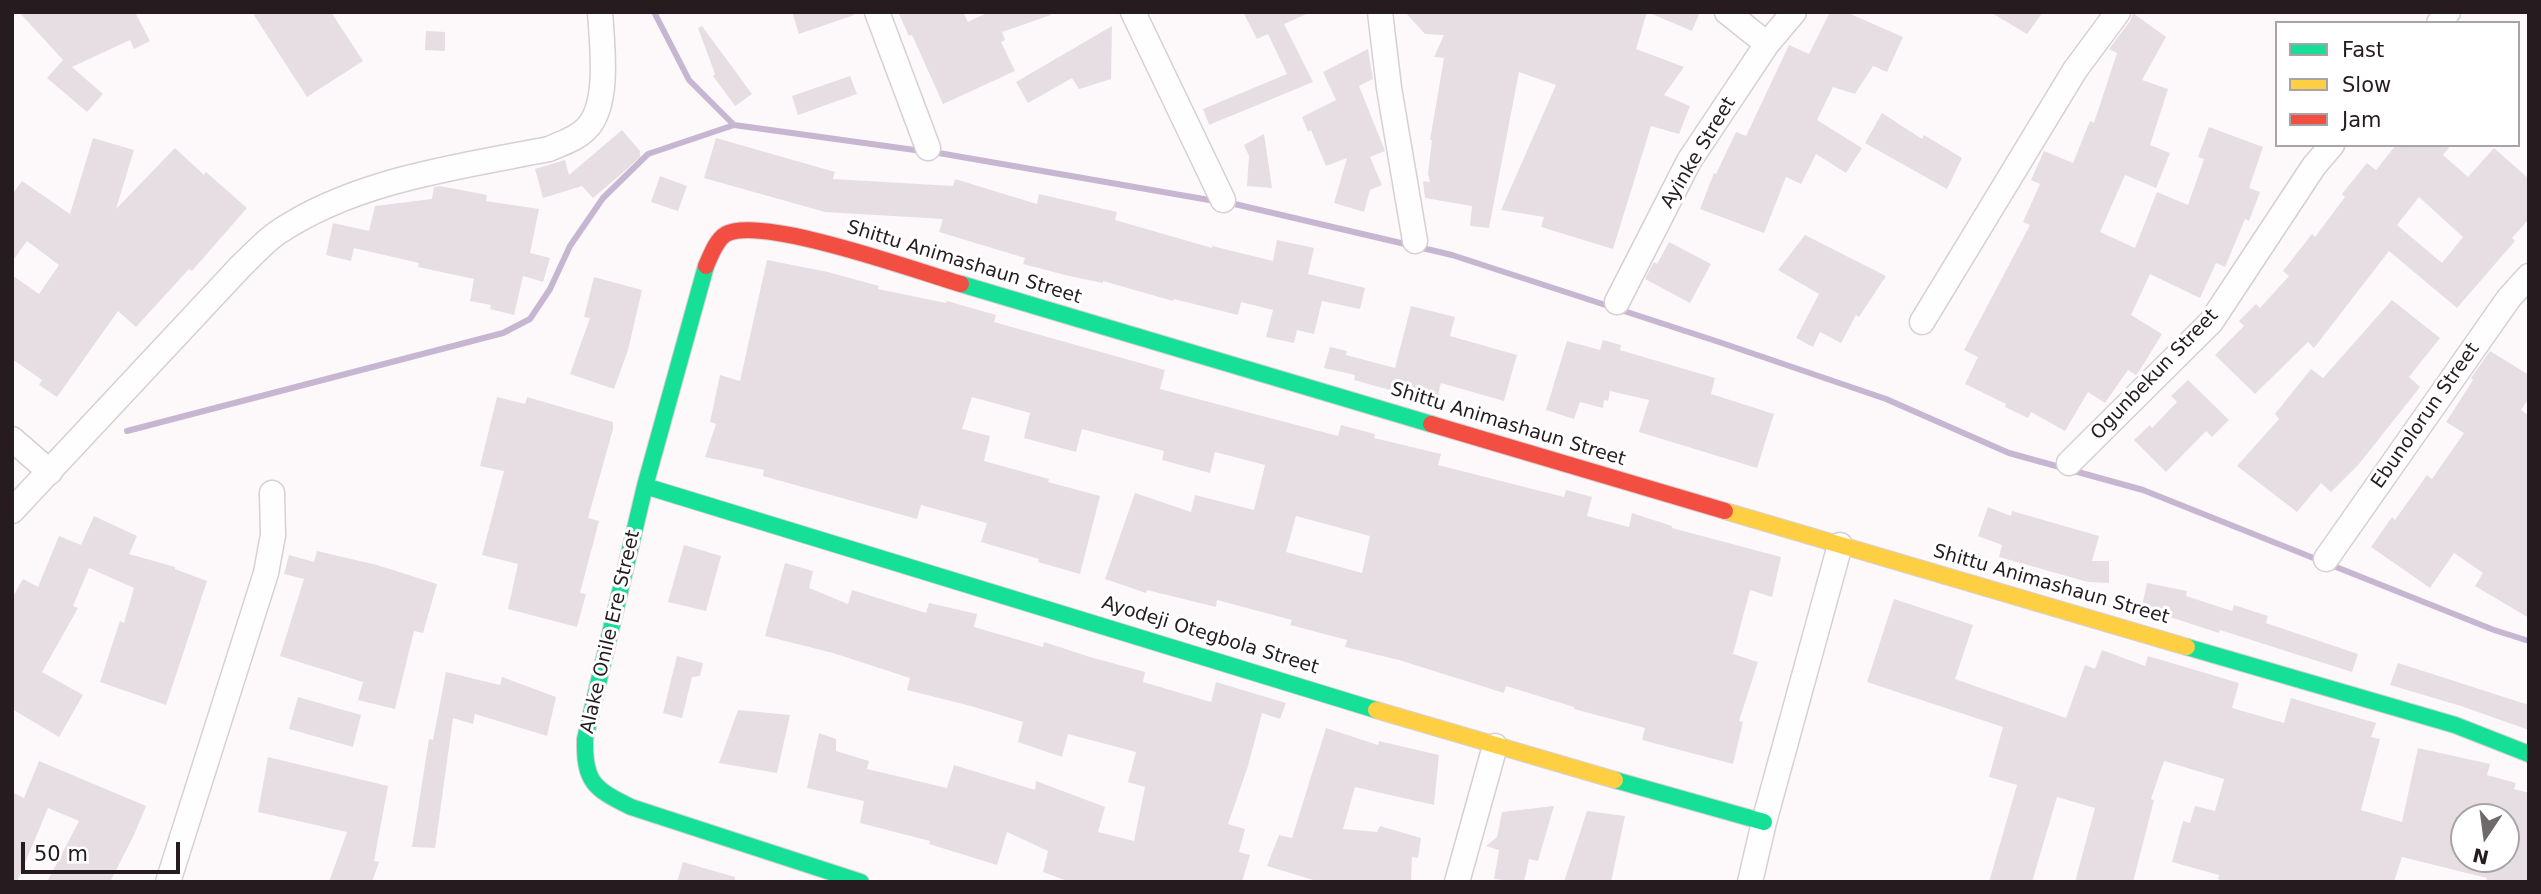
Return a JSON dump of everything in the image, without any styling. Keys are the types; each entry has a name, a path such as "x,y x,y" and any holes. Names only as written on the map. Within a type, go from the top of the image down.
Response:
{"street":[{"path":"12,511 224,284 275,234 313,212 350,196 394,183 549,149 571,140 588,127 602,102 600,12"},
{"path":"877,12 928,148"},
{"path":"1133,12 1223,200"},
{"path":"1380,12 1389,88 1415,241"},
{"path":"1727,12 1767,44"},
{"name":"Ayinke Street","path":"1617,302 1689,161 1767,44 1794,12"},
{"path":"1922,322 2075,70 2118,12"},
{"name":"Ogunbekun Street","path":"2069,463 2211,322 2314,166 2330,147"},
{"name":"Shittu Animashaun Street","path":"645,486 706,267 714,249 725,234 744,230 769,230 820,242 2455,725 2529,754"},
{"name":"Ebunolorun Street","path":"2326,559 2509,299 2529,276"},
{"path":"12,439 50,471"},
{"name":"Ayodeji Otegbola Street","path":"645,486 1495,746 1764,822"},
{"name":"Alake Onile Ere Street","path":"645,486 585,739 584,763 590,783 606,795 631,807 861,882"},
{"path":"167,882 266,573 273,536 272,493"},
{"path":"1750,882 1840,545"},
{"path":"1457,882 1495,746"}],"building":[{"path":"19,12 135,12 150,41 134,49 130,40 72,67 103,94 87,112 47,78 63,60"},
{"path":"252,12 331,12 363,61 307,97"},
{"path":"792,12 853,12 854,15 799,34"},
{"path":"898,12 963,12 968,22 989,12 1051,12 1051,15 1002,32 1005,40 1001,42 1015,71 943,104 912,35 909,36"},
{"path":"1243,12 1311,12 1284,24 1313,82 1209,125 1203,109 1287,74 1268,34 1257,39"},
{"path":"1405,12 1647,12 1636,49 1684,67 1664,95 1690,106 1679,134 1651,126 1613,249 1541,227 1544,217 1501,210 1556,85 1519,72 1489,228 1470,226 1472,206 1425,198 1423,181 1430,182 1430,140 1444,58 1434,57 1444,35 1425,34"},
{"path":"1647,12 1700,12 1692,31"},
{"path":"1830,12 1846,12 1903,37 1887,72 1873,66 1855,94 1833,87 1817,120 1862,148 1846,173 1816,154 1801,184 1786,177 1764,233 1700,209 1714,173 1716,174 1736,132 1746,136 1789,45 1809,54"},
{"path":"1990,12 2043,12 2027,34"},
{"path":"2133,13 2166,37 2142,80 2168,89 2150,145 2170,153 2156,188 2125,175 2100,232 2135,248 2157,192 2188,205 2204,159 2198,157 2209,127 2263,147 2249,188 2260,192 2249,221 2245,219 2225,267 2216,263 2200,298 2150,274 2131,315 2162,334 2138,373 2136,375 2128,370 2105,403 2088,392 2065,431 2031,412 2028,418 1965,384 1978,357 1964,350 2030,225 2023,222 2040,184 2031,180 2044,151 2073,163 2090,121 2094,123 2117,53 2109,49"},
{"path":"702,26 752,94 735,106 713,76 715,74 698,28"},
{"path":"1112,26 1111,79 1079,89 1072,78 1028,103 1016,82"},
{"path":"426,31 445,32 445,51 425,50"},
{"path":"1368,49 1373,79 1359,86 1385,151 1370,157 1382,185 1370,190 1364,212 1334,203 1347,158 1326,166 1311,130 1308,132 1302,117 1336,100 1323,72"},
{"path":"850,76 857,94 798,115 792,96"},
{"path":"1882,113 1922,139 1924,135 1962,158 1947,189 1865,143"},
{"path":"622,130 640,151 640,157 620,175 593,198 582,186 543,198 535,169 565,160 569,175"},
{"path":"1264,134 1272,188 1247,186 1249,156 1244,145"},
{"path":"93,138 134,150 116,209 175,148 204,175 206,172 247,208 192,271 189,269 136,327 118,311 57,397 39,385 42,380 12,359 12,275 39,294 59,265 27,241 12,262 12,195 22,181 70,214"},
{"path":"716,138 835,172 833,179 953,186 955,179 1037,204 1039,194 1117,212 1115,220 1212,248 1273,261 1277,240 1314,248 1308,274 1365,288 1360,309 1322,301 1314,334 1297,330 1294,343 1266,337 1273,310 1241,302 1238,315 1023,264 1025,258 939,232 943,219 825,212 704,178"},
{"path":"2394,147 2449,147 2443,155 2468,177 2494,148 2529,179 2529,219 2512,238 2515,241 2457,308 2389,251 2314,348 2308,342 2255,394 2215,355 2244,326 2239,321 2256,304 2260,308 2289,276 2283,271 2312,234 2315,237 2345,197 2342,194 2367,163 2376,170","holes":["2419,197 2463,237 2442,263 2397,225"]},
{"path":"660,176 687,186 678,211 651,202"},
{"path":"434,187 487,195 486,201 539,209 530,253 550,258 543,282 523,276 514,315 490,309 491,305 470,301 474,279 418,267 419,263 354,248 351,261 326,255 333,223 369,231 375,206 432,199"},
{"path":"1805,235 1886,276 1859,317 1856,315 1841,343 1820,332 1813,347 1796,338 1819,294 1778,270"},
{"path":"1669,242 1711,264 1690,303 1645,279"},
{"path":"767,260 828,272 879,286 878,289 946,303 947,301 996,315 994,322 1165,370 1160,389 1338,436 1341,425 1375,434 1374,438 1441,454 1438,465 1564,497 1566,490 1592,497 1587,516 1629,527 1632,513 1672,528 1781,557 1772,597 1750,590 1733,654 1758,662 1739,721 1743,722 1733,764 1642,740 1645,728 1574,709 1506,686 1504,693 1399,660 1345,647 1347,640 1290,625 1292,620 1217,600 1216,607 1147,590 1146,593 1105,579 1135,493 1191,512 1195,495 1254,510 1265,465 1215,452 1210,473 1162,460 1164,451 1082,429 1076,452 1024,438 1030,413 972,397 962,429 990,436 984,461 1100,496 1080,574 981,542 987,523 921,505 917,519 763,476 764,470 705,457 716,424 710,422 720,375 740,381","holes":["1296,516 1370,536 1362,573 1286,552"]},
{"path":"594,277 642,290 628,350 614,389 570,374 590,318 584,317"},
{"path":"2392,300 2440,338 2409,377 2420,387 2359,464 2331,492 2321,483 2297,512 2237,466 2279,419 2275,414 2311,369 2323,378"},
{"path":"1411,306 1455,317 1450,336 1517,355 1504,401 1441,383 1436,403 1354,380 1355,375 1324,368 1330,347 1347,351 1346,355 1395,368"},
{"path":"1603,340 1621,345 1620,350 1715,378 1711,394 1774,414 1757,468 1639,432 1649,400 1610,391 1608,401 1604,400 1603,408 1580,402 1574,419 1546,410 1567,341 1600,350"},
{"path":"2490,351 2529,375 2529,398 2521,410 2529,416 2529,618 2475,586 2483,573 2454,553 2430,588 2371,547 2392,517 2395,520 2427,475 2432,479 2464,433 2446,422"},
{"path":"2188,380 2229,420 2212,437 2206,431 2166,472 2134,440 2150,425 2152,428 2177,402 2171,396"},
{"path":"497,397 525,404 527,397 613,422 588,518 599,521 580,593 586,594 577,627 508,609 518,564 482,555 504,471 480,466"},
{"path":"1988,507 2011,516 2012,511 2099,536 2092,561 2109,561 2109,583 2088,582 1999,557 2002,545 1978,536"},
{"path":"94,516 137,536 129,554 175,567 207,581 166,705 100,682 120,621 124,623 134,588 89,568 73,606 78,608 42,672 83,695 59,737 12,709 12,598 23,579 38,587 59,536 81,545"},
{"path":"684,545 721,556 706,611 668,602"},
{"path":"317,551 377,565 437,584 423,633 414,631 395,709 358,700 363,682 280,656 304,579 284,574 289,555 314,562"},
{"path":"785,563 813,571 809,588 848,604 852,590 926,613 929,603 977,614 974,627 1043,647 1044,642 1145,672 1143,682 1211,702 1216,682 1286,703 1280,719 1262,713 1248,766 1228,824 1245,829 1239,852 1250,855 1242,882 1070,882 1043,872 1048,851 1007,832 997,865 929,844 930,841 860,823 864,801 807,788 819,733 836,739 836,751 869,761 867,769 947,788 954,765 1035,790 1036,781 1105,807 1098,832 1134,841 1145,787 1128,782 1136,752 1068,734 1062,757 1018,742 1023,722 907,690 910,678 833,653 765,636"},
{"path":"2147,583 2187,591 2186,596 2232,611 2234,605 2268,616 2266,623 2358,654 2352,672 2220,630 2219,633 2141,611"},
{"path":"1894,599 1973,625 1955,679 2066,718 2085,665 2095,669 2102,650 2145,666 2148,656 2239,683 2232,708 2284,723 2291,698 2376,723 2371,737 2380,739 2361,810 2402,822 2418,748 2490,764 2487,775 2516,783 2514,789 2529,793 2529,882 2486,882 2487,878 2467,873 2520,873 2520,803 2450,803 2450,869 2402,857 2394,882 2228,882 2218,879 2219,875 2172,862 2183,821 2190,823 2195,806 2215,811 2224,779 2164,761 2151,799 2154,800 2133,882 2075,882 2095,808 2057,797 2032,882 1989,882 2017,785 1989,777 2003,727 1867,682"},
{"path":"677,656 703,663 700,676 692,677 682,718 663,713"},
{"path":"2398,663 2529,705 2529,730 2390,685"},
{"path":"446,672 500,685 502,677 556,697 547,736 475,714 473,724 453,718 435,848 412,847 429,739 433,740"},
{"path":"298,697 361,715 353,747 289,729"},
{"path":"738,710 790,715 777,773 719,763"},
{"path":"1326,728 1378,745 1379,741 1439,755 1434,805 1355,787 1343,829 1377,832 1380,826 1421,838 1418,858 1412,857 1411,882 1320,882 1267,866 1279,835 1292,838"},
{"path":"268,757 388,786 374,861 379,862 372,882 329,882 347,832 258,812"},
{"path":"39,761 146,806 110,882 47,882 79,821 48,808 17,882 12,882 12,792 24,798"},
{"path":"1554,806 1538,861 1529,859 1524,882 1494,879 1499,850 1486,846 1497,837 1502,812"},
{"path":"1587,811 1625,816 1611,882 1564,882"},
{"path":"683,862 735,877 735,882 677,882"}],"waterway":[{"path":"654,12 689,80 734,125"},
{"path":"127,431 503,333 530,319 550,289 570,246 603,198 648,154 734,125 922,151"},
{"path":"933,152 1215,201"},
{"path":"1226,202 1452,255 1719,342 1886,399 2009,453 2143,490 2494,630 2529,641"}],"traffic: fast":[{"path":"706,266 645,486 585,739 589,775 600,789 631,807 861,882"},
{"path":"961,284 1431,424"},
{"path":"645,486 1376,710"},
{"path":"2187,647 2455,725 2529,754"},
{"path":"1615,780 1764,822"}],"traffic: slow":[{"path":"1725,511 2187,647"},
{"path":"1376,710 1615,780"}],"traffic: jam":[{"path":"706,266 722,237 744,230 804,238 877,257 961,284"},
{"path":"1431,424 1725,511"}]}
